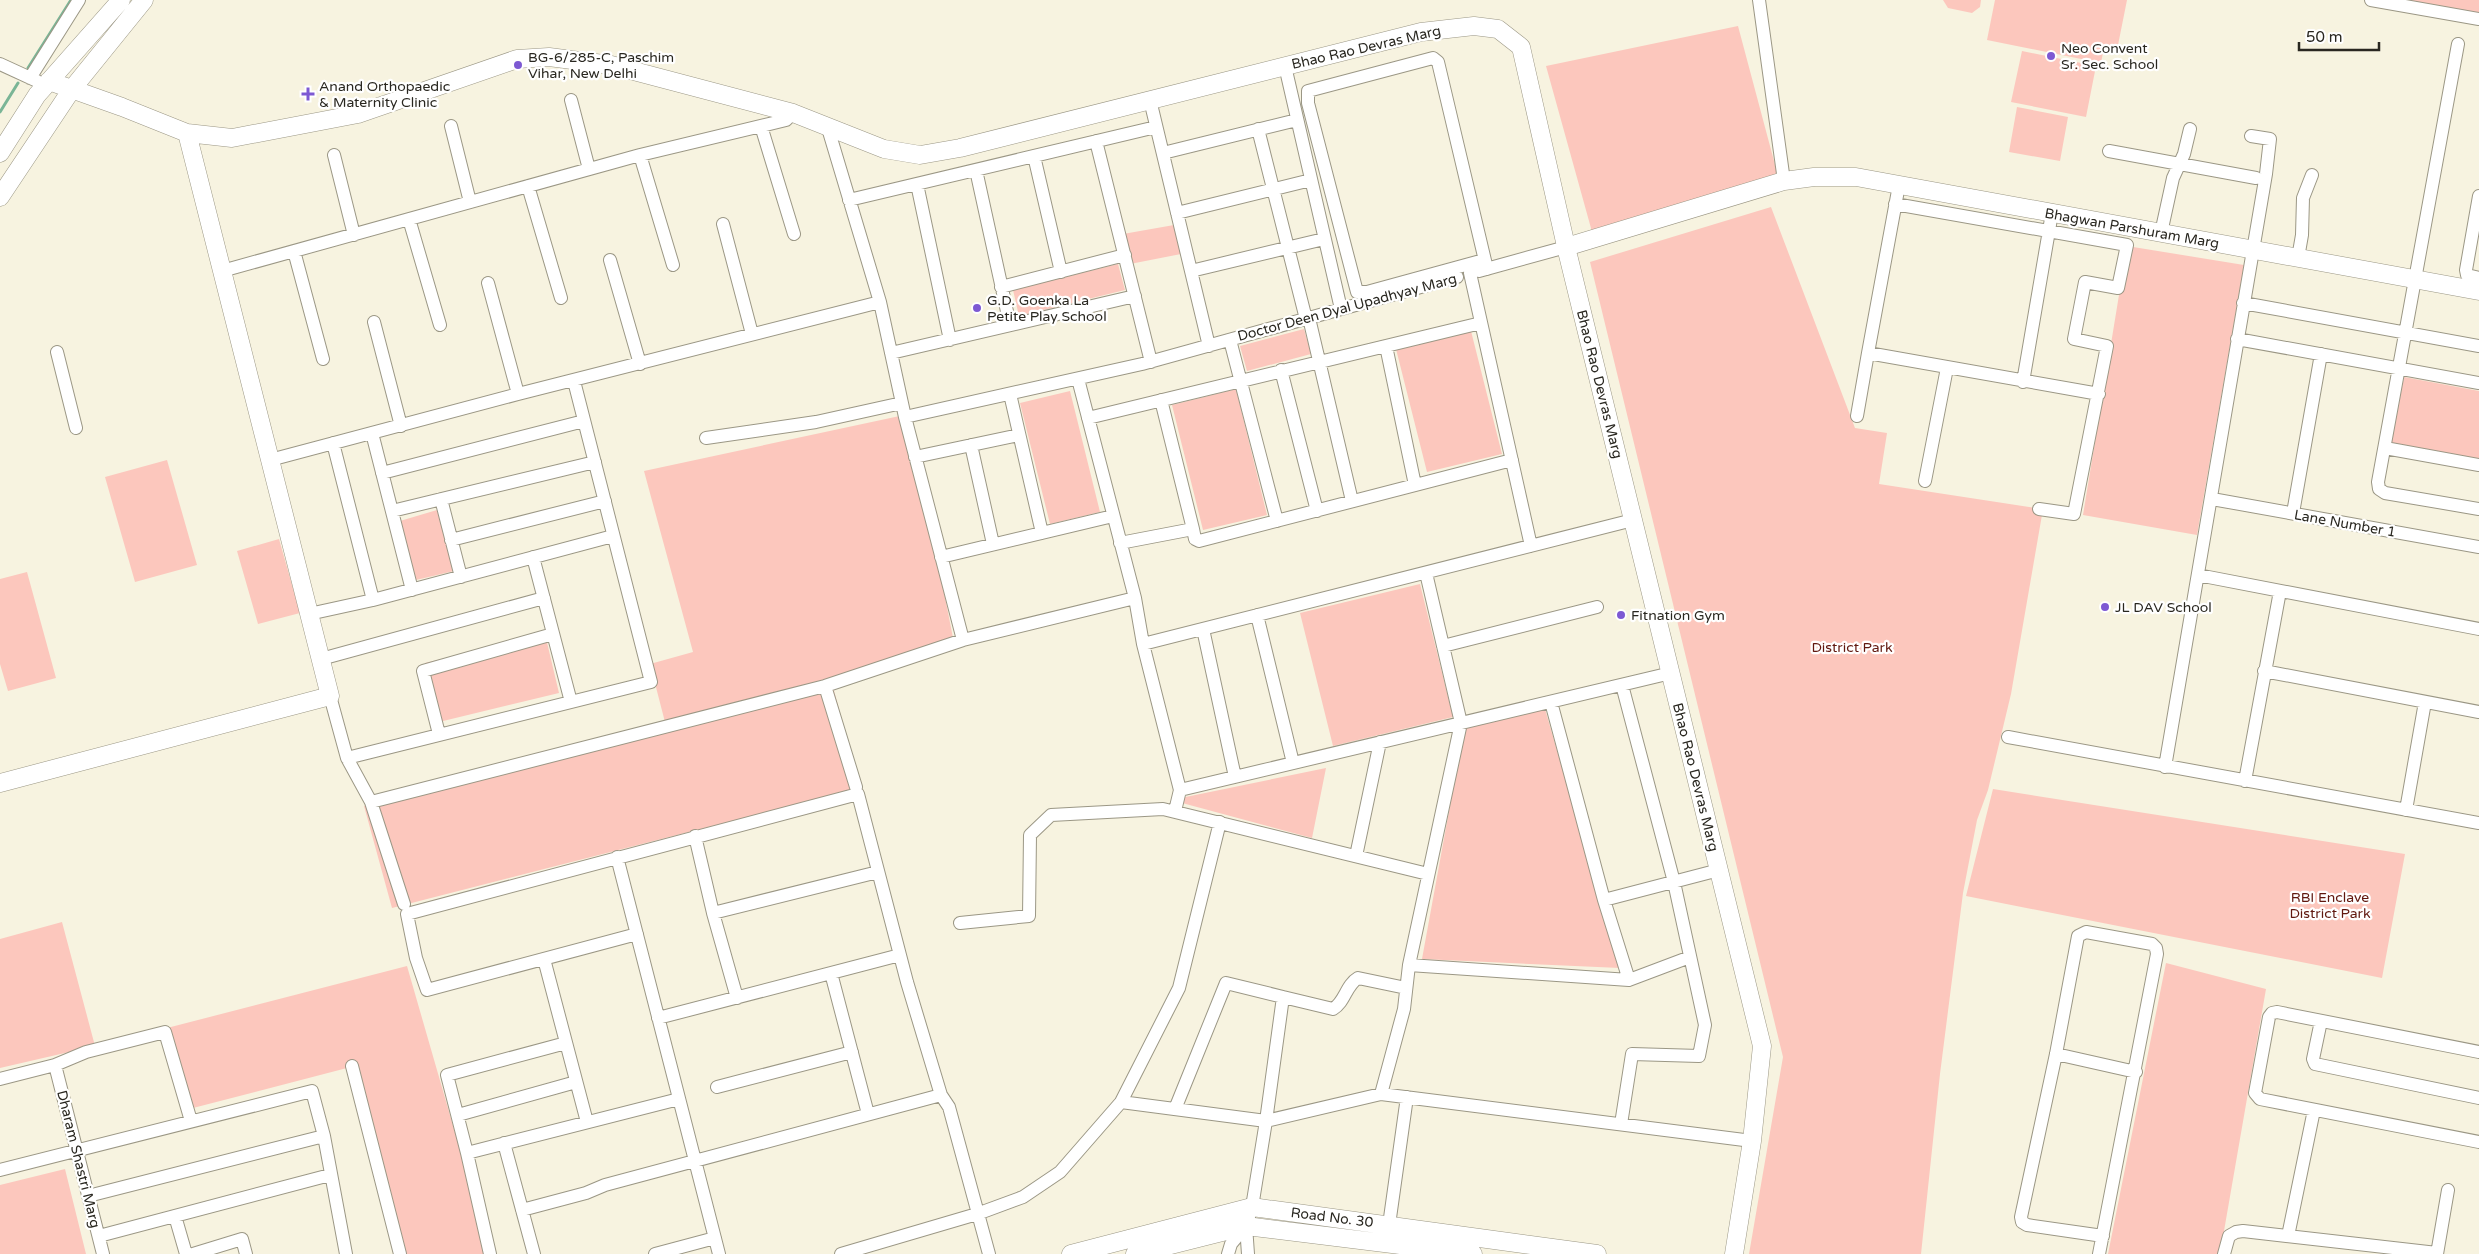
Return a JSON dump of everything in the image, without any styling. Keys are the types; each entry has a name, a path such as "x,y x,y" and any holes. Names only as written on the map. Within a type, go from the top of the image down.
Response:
{"street":[{"path":"0,153 42,81 79,0"},
{"path":"42,81 121,0"},
{"path":"0,197 72,89 144,0"},
{"path":"1759,0 1784,181"},
{"path":"2376,0 2479,19"},
{"name":"Bhao Rao Devras Marg","path":"42,81 72,89 188,133 232,138 358,114 517,59 549,57 610,66 793,113 884,149 920,155 960,148 1421,32 1474,26 1498,29 1521,47 1566,247 1762,1046 1752,1141 1734,1254"},
{"path":"2458,44 2378,482 2379,489 2385,493 2479,509"},
{"path":"1433,58 1438,62 1486,265 1367,292 1357,292 1308,103 1308,91 1433,58"},
{"path":"0,64 42,81"},
{"path":"1285,66 1341,309"},
{"path":"571,100 589,169"},
{"path":"1150,100 1209,346"},
{"path":"222,271 640,155 786,120 793,113"},
{"path":"1163,153 1297,120"},
{"path":"827,125 880,302 905,418 963,640"},
{"path":"451,126 470,202"},
{"path":"761,126 794,234"},
{"path":"849,200 1156,127"},
{"path":"2160,233 2173,178 2190,129"},
{"path":"1258,130 1319,361 1352,501"},
{"path":"188,133 347,758 371,802 404,904"},
{"path":"2165,767 2212,499 2270,139 2251,136"},
{"path":"1096,141 1151,362"},
{"path":"2109,151 2256,178"},
{"path":"334,155 354,234"},
{"path":"640,155 673,265"},
{"path":"1034,156 1061,272"},
{"path":"976,170 1010,325"},
{"path":"2298,258 2302,235 2303,198 2312,175"},
{"name":"Bhagwan Parshuram Marg","path":"1784,181 1814,177 1856,177 2479,291"},
{"path":"1177,213 1311,180"},
{"name":"Doctor Deen Dyal Upadhyay Marg","path":"905,418 1151,362 1470,273 1486,265 1566,247 1784,181"},
{"path":"916,184 950,340"},
{"path":"1857,416 1899,185"},
{"path":"528,186 561,298"},
{"path":"2479,196 2475,242 2466,275 2479,278"},
{"path":"1895,204 2049,233 2127,245"},
{"path":"2023,382 2052,213"},
{"path":"409,219 440,326"},
{"path":"723,224 752,334"},
{"path":"2039,509 2074,514 2107,346 2074,339 2085,282 2118,288 2130,227"},
{"path":"1191,271 1324,239"},
{"path":"294,251 323,359"},
{"path":"1001,287 1125,256"},
{"path":"610,260 640,364"},
{"path":"1470,273 1531,546"},
{"path":"488,283 518,394"},
{"path":"891,353 1135,296"},
{"path":"270,460 518,394 880,302"},
{"path":"2243,303 2479,346"},
{"path":"374,322 402,426"},
{"path":"1088,418 1481,323"},
{"path":"2237,339 2479,383"},
{"path":"1230,340 1277,521"},
{"path":"1386,346 1415,485"},
{"path":"57,352 76,428"},
{"path":"1868,354 2099,394"},
{"path":"2293,513 2321,354"},
{"path":"1926,481 1947,368"},
{"path":"1281,370 1317,511"},
{"path":"1078,379 1135,598 1143,644 1180,790 1175,811"},
{"path":"347,758 651,682 574,381"},
{"path":"1010,394 1042,533"},
{"path":"1161,400 1192,529 1195,539 1202,541 1512,460"},
{"path":"706,438 816,422 902,403"},
{"path":"382,473 584,421"},
{"path":"372,434 412,590"},
{"path":"915,457 1019,435"},
{"path":"333,444 374,600"},
{"path":"971,445 993,544"},
{"path":"2385,448 2479,465"},
{"path":"392,511 595,462"},
{"path":"441,499 461,577"},
{"name":"Lane Number 1","path":"2212,499 2479,547"},
{"path":"452,540 604,501"},
{"path":"941,557 1114,516"},
{"path":"1143,644 1633,520"},
{"path":"1120,543 1192,529"},
{"path":"309,614 374,600 614,536"},
{"path":"533,558 571,702"},
{"path":"1381,1094 1404,1009 1409,965 1461,723 1426,572"},
{"path":"2198,575 2479,629"},
{"path":"2245,781 2280,591"},
{"path":"321,659 544,598"},
{"path":"371,802 825,686 963,640 1135,598"},
{"path":"1443,646 1597,607"},
{"path":"1258,615 1293,763"},
{"path":"1202,629 1235,776"},
{"path":"439,734 423,671 553,634"},
{"path":"2264,671 2479,712"},
{"path":"1180,790 1671,673"},
{"path":"1621,1124 1632,1054 1699,1056 1704,1025 1674,882 1622,685"},
{"path":"825,686 856,787"},
{"path":"0,783 330,696"},
{"path":"1551,702 1604,900 1629,980"},
{"path":"2406,810 2425,702"},
{"path":"2008,737 2479,823"},
{"path":"1356,856 1380,742"},
{"path":"637,934 427,990 416,958 407,914 858,794 900,955 941,1095 949,1107 989,1254"},
{"path":"960,923 1029,916 1030,835 1052,815 1163,809 1428,874"},
{"path":"841,1254 977,1214 1023,1197 1060,1172 1122,1102 1178,988 1220,822"},
{"path":"695,836 713,913 737,998"},
{"path":"617,857 719,1254"},
{"path":"1604,900 1719,870"},
{"path":"713,913 878,872"},
{"path":"2100,1254 2157,954 2156,948 2152,944 2086,932 2078,936 2056,1054 2021,1217 2022,1222 2027,1225 2103,1236"},
{"path":"658,1018 900,955"},
{"path":"1409,965 1629,980 1690,957"},
{"path":"544,959 587,1122"},
{"path":"831,973 868,1114"},
{"path":"1175,1109 1226,983 1333,1009 1339,1006 1352,982 1358,978 1406,988"},
{"path":"1248,1254 1246,1226 1252,1207 1266,1122 1283,997"},
{"path":"2479,1052 2272,1013 2255,1093 2260,1099 2479,1142"},
{"path":"2320,1021 2313,1059 2315,1064 2479,1098"},
{"path":"0,1079 55,1065 86,1052 164,1032 191,1121"},
{"path":"490,1254 447,1075 566,1043"},
{"path":"717,1087 852,1052"},
{"path":"2056,1054 2136,1072"},
{"name":"Dharam Shastri Marg","path":"55,1065 103,1254"},
{"path":"352,1066 400,1254"},
{"path":"458,1115 576,1082"},
{"path":"0,1170 312,1091 324,1136 345,1254"},
{"path":"1122,1102 1266,1122 1381,1094 1752,1141"},
{"path":"522,1210 941,1095"},
{"path":"1389,1225 1407,1097"},
{"path":"467,1153 679,1099"},
{"path":"2288,1236 2314,1110"},
{"path":"88,1196 324,1136"},
{"path":"504,1144 534,1254"},
{"path":"99,1236 330,1175"},
{"path":"2224,1254 2229,1236 2236,1232 2437,1253 2448,1190"},
{"name":"Road No. 30","path":"1071,1254 1252,1207 1597,1254"},
{"path":"175,1216 186,1254"},
{"path":"1228,1254 1231,1244 1246,1226"},
{"name":"Road No. 30","path":"1134,1254 1246,1226 1450,1253 1473,1254"},
{"path":"655,1254 715,1238"},
{"path":"193,1254 242,1239 246,1254"}],"green space":[{"path":"1943,0 1981,0 1980,7 1972,13 1948,8"},
{"path":"1995,0 2127,0 2117,50 2104,47 2101,63 1987,40"},
{"path":"2401,0 2479,0 2479,14"},
{"path":"1738,26 1778,176 1594,239 1546,66"},
{"path":"2022,51 2096,66 2086,117 2011,102"},
{"path":"2017,107 2068,117 2060,161 2009,152"},
{"name":"District Park","path":"1771,207 1855,428 1887,433 1879,484 2043,509 2011,694 1988,790 1977,820 1963,893 1940,1074 1921,1254 1749,1254 1783,1057 1590,262"},
{"path":"1174,225 1181,254 1130,264 1123,234"},
{"path":"2127,246 2244,265 2197,535 2083,515"},
{"path":"1118,264 1125,290 1019,316 1013,290"},
{"path":"1304,329 1311,354 1247,371 1240,346"},
{"path":"1471,331 1502,454 1427,472 1396,349"},
{"path":"2404,377 2479,391 2479,460 2391,444"},
{"path":"1236,389 1267,515 1203,530 1172,405"},
{"path":"1070,391 1100,512 1050,524 1020,403"},
{"path":"909,414 955,648 831,680 861,788 392,908 364,806 666,726 650,664 693,652 644,471"},
{"path":"167,460 197,565 135,582 105,477"},
{"path":"437,510 454,571 416,580 400,521"},
{"path":"279,539 300,613 258,624 237,551"},
{"path":"27,572 56,678 8,691 0,664 0,579"},
{"path":"1420,584 1453,717 1333,746 1300,613"},
{"path":"545,634 559,693 439,722 425,663"},
{"path":"1545,709 1620,968 1422,959 1464,729"},
{"path":"1326,768 1312,838 1171,800"},
{"name":"RBI Enclave District Park","path":"1993,789 2405,854 2382,978 1966,896"},
{"path":"62,922 95,1046 0,1068 0,939"},
{"path":"2166,963 2266,989 2220,1254 2108,1254"},
{"path":"407,966 490,1254 399,1254 347,1068 193,1108 167,1028"},
{"path":"65,1169 86,1254 0,1254 0,1185"}],"waterway":[{"path":"28,68 71,0"},
{"path":"0,112 18,83"}],"place":[{"name":"Neo Convent Sr. Sec. School","path":"2051,56"},
{"name":"BG-6/285-C, Paschim Vihar, New Delhi","path":"518,65"},
{"name":"Anand Orthopaedic & Maternity Clinic","path":"308,94"},
{"name":"G.D. Goenka La Petite Play School","path":"977,308"},
{"name":"JL DAV School","path":"2105,607"},
{"name":"Fitnation Gym","path":"1621,615"}]}
